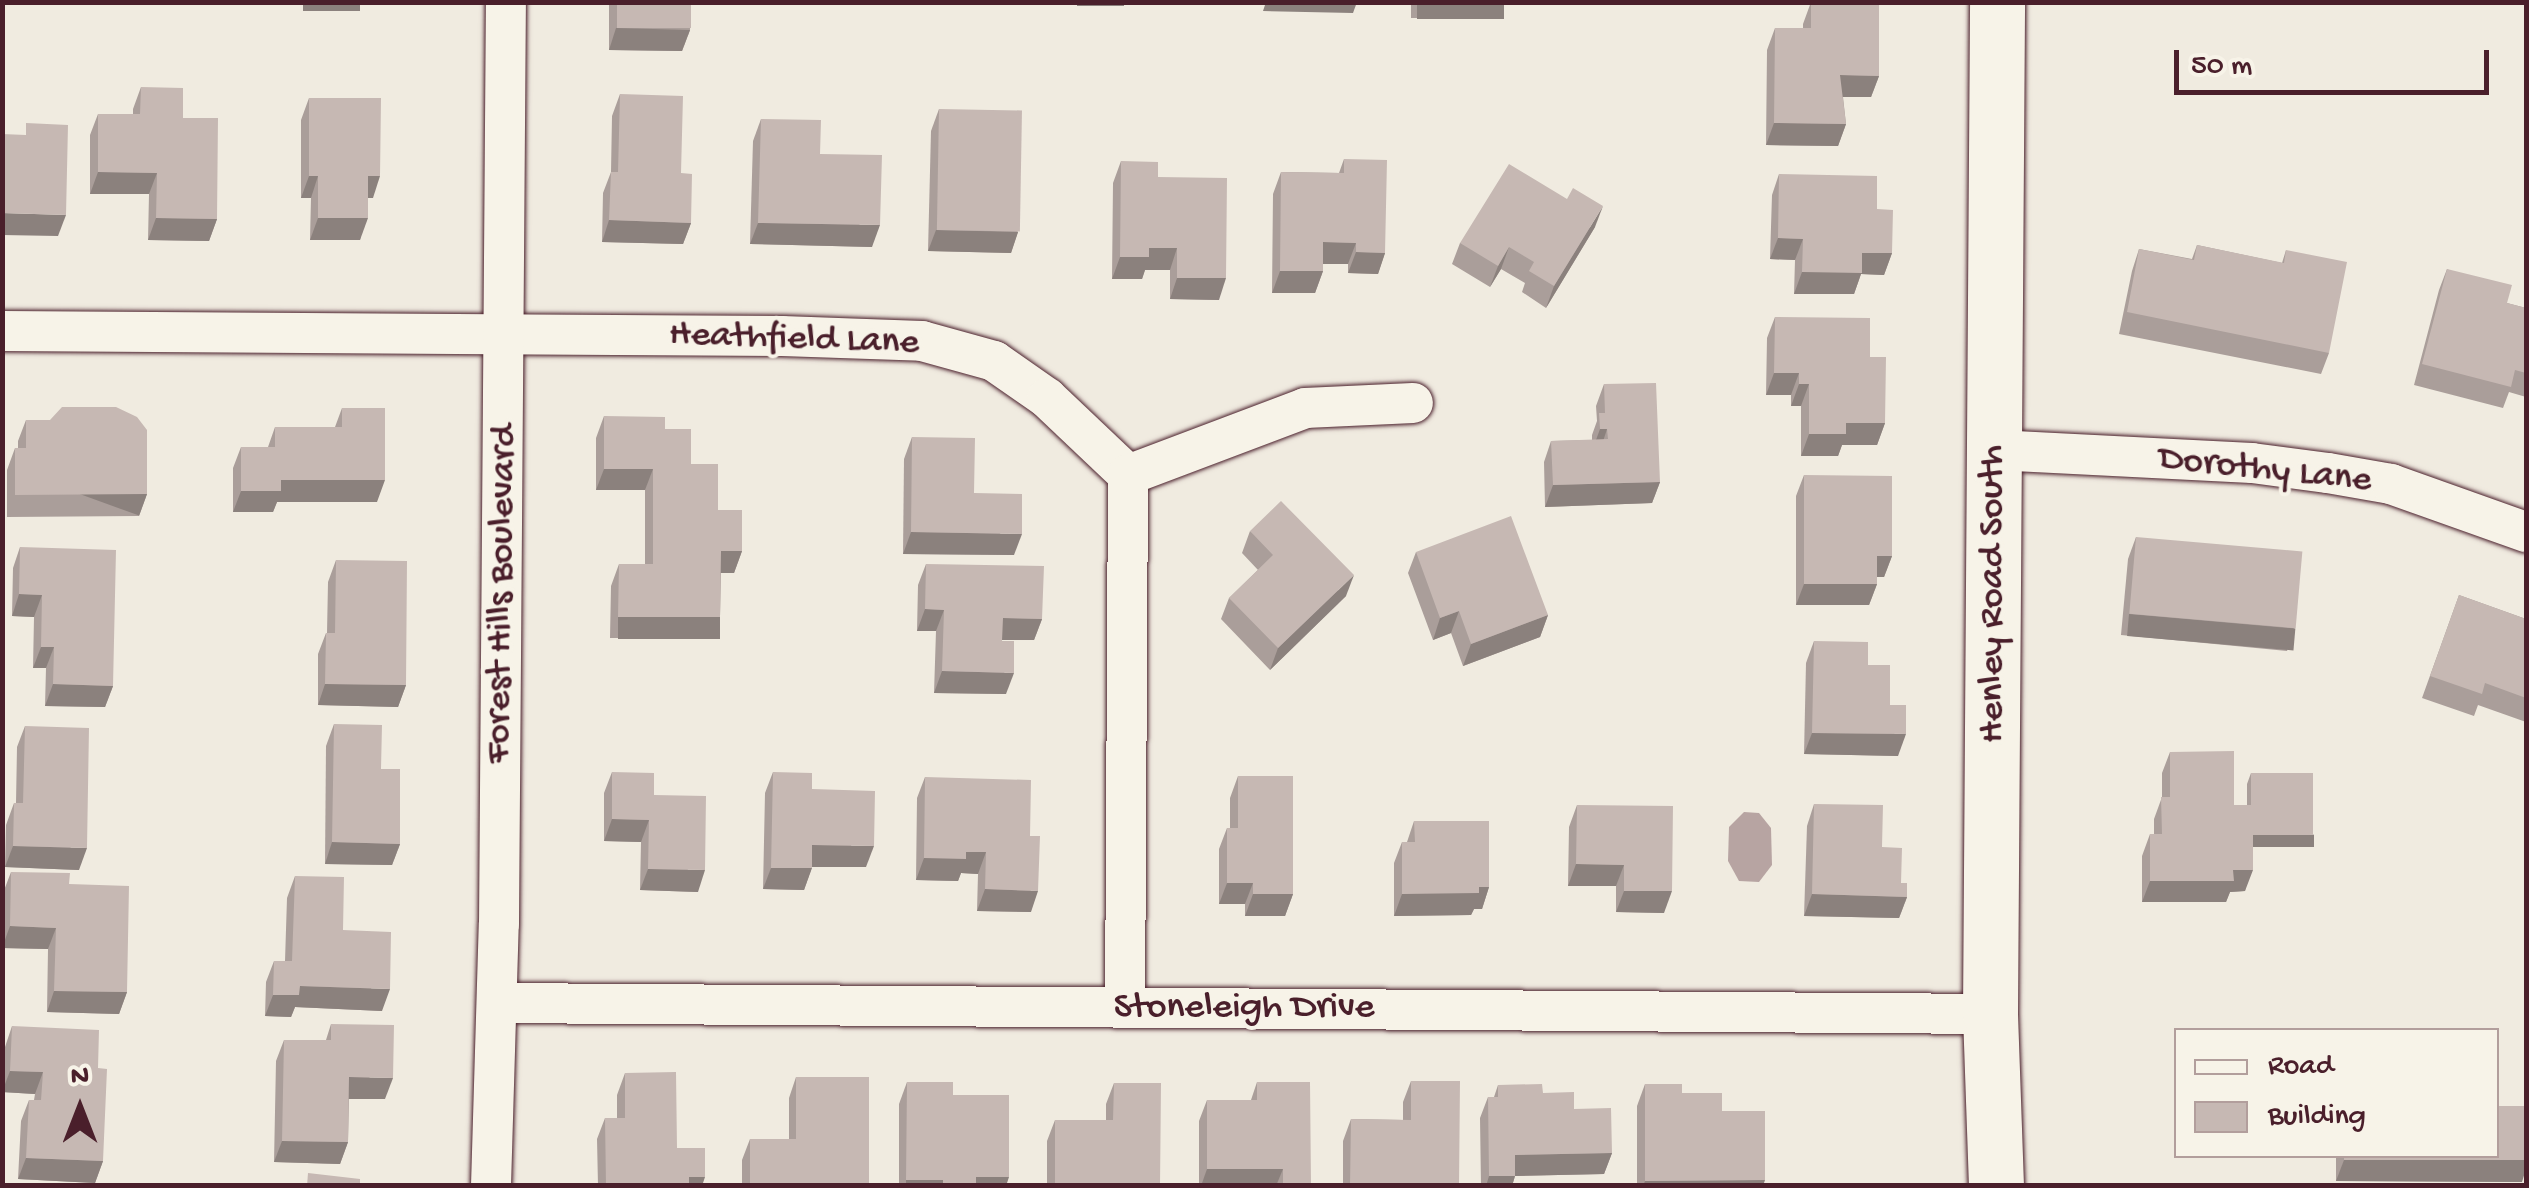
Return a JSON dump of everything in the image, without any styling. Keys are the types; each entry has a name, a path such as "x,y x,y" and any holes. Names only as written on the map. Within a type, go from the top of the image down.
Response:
{"street":[{"name":"Forest Hills Boulevard","path":"492,1186 498,1003 506,2"},
{"name":"Henley Road South","path":"1996,1186 1990,1014 1997,2"},
{"name":"Heathfield Lane","path":"2,330 505,333 922,341 994,361 1047,398 1128,476"},
{"path":"1125,1008 1128,476 1306,408 1413,403"},
{"name":"Dorothy Lane","path":"1995,450 2252,463 2328,472 2391,484 2526,532"},
{"name":"Stoneleigh Drive","path":"498,1003 1990,1014"}],"shaded area":[{"path":"1744,812 1759,813 1771,828 1772,865 1759,882 1739,881 1728,861 1729,827"}],"building":[{"path":"617,2 691,2 691,28 617,28"},
{"path":"1811,2 1879,3 1879,76 1840,75 1846,124 1774,123 1775,28 1811,28"},
{"path":"141,87 183,88 183,118 218,118 217,219 156,218 157,173 98,172 98,114 140,114"},
{"path":"620,94 683,96 681,173 692,174 691,223 609,220 611,172 618,172"},
{"path":"309,98 381,98 380,176 368,176 368,218 318,218 318,176 309,176"},
{"path":"939,109 1022,110 1020,231 937,230"},
{"path":"761,119 821,120 820,154 882,155 880,225 758,223"},
{"path":"26,123 68,125 66,215 2,213 2,134 26,135"},
{"path":"1344,159 1387,160 1385,253 1356,252 1356,243 1323,242 1323,271 1280,271 1281,172 1344,173"},
{"path":"1121,161 1158,162 1158,177 1227,178 1226,278 1177,278 1177,248 1149,248 1149,257 1120,257"},
{"path":"1509,164 1567,199 1573,188 1603,206 1554,286 1529,271 1534,262 1509,247 1498,266 1460,243"},
{"path":"1779,174 1877,176 1877,209 1893,210 1892,253 1862,253 1862,273 1802,272 1803,239 1778,238"},
{"path":"2197,245 2284,263 2286,250 2347,262 2329,353 2127,312 2139,249 2194,260"},
{"path":"2447,269 2512,285 2507,303 2526,308 2526,373 2515,370 2511,387 2422,364"},
{"path":"1775,317 1870,318 1870,357 1886,357 1885,423 1846,423 1846,434 1809,434 1809,384 1799,384 1799,373 1774,373"},
{"path":"1656,383 1660,482 1553,485 1551,441 1608,439 1607,429 1600,429 1599,413 1605,413 1604,384"},
{"path":"62,407 116,407 137,417 147,430 147,494 15,495 15,448 26,448 26,420 50,420"},
{"path":"342,408 385,408 385,480 281,480 281,491 241,491 241,447 275,447 275,427 342,427"},
{"path":"604,416 665,417 665,429 691,429 691,464 718,464 718,510 742,510 742,551 721,551 720,617 618,617 619,564 653,564 653,469 604,469"},
{"path":"912,437 975,438 974,493 1022,494 1022,534 911,532"},
{"path":"1804,475 1892,476 1892,556 1877,556 1877,584 1804,584"},
{"path":"1281,501 1354,575 1278,648 1229,598 1273,555 1250,531"},
{"path":"1511,516 1548,615 1471,644 1459,611 1440,618 1416,552"},
{"path":"2136,537 2302,552 2296,628 2129,614"},
{"path":"20,547 116,550 113,686 53,684 54,647 41,647 42,595 19,594"},
{"path":"336,560 407,561 406,685 325,684 326,633 335,633"},
{"path":"926,564 1044,566 1042,619 1003,618 1002,641 1014,641 1014,673 942,671 944,610 925,609"},
{"path":"2459,595 2526,619 2526,698 2485,683 2482,694 2430,676"},
{"path":"1814,641 1868,642 1868,665 1890,665 1890,705 1906,705 1906,734 1812,733"},
{"path":"334,724 382,725 381,769 400,769 400,844 332,842"},
{"path":"25,726 89,728 87,848 13,846 14,803 23,803"},
{"path":"2234,751 2234,805 2253,805 2253,870 2233,870 2234,881 2150,881 2150,834 2162,834 2161,797 2170,797 2170,752"},
{"path":"612,772 654,773 654,795 706,796 705,870 648,869 649,820 612,819"},
{"path":"773,772 812,773 812,789 875,791 874,846 812,845 812,868 771,868"},
{"path":"2251,773 2313,773 2313,835 2251,835"},
{"path":"1238,776 1293,776 1293,894 1253,894 1253,883 1227,883 1227,828 1238,828"},
{"path":"925,777 1031,780 1030,836 1040,836 1038,891 985,889 986,852 966,852 966,859 924,858"},
{"path":"1814,804 1883,805 1882,847 1902,848 1901,883 1907,883 1907,897 1812,894"},
{"path":"1577,805 1673,806 1672,891 1624,891 1624,865 1576,864"},
{"path":"1414,821 1489,821 1489,887 1479,887 1479,893 1402,894 1402,842 1415,842"},
{"path":"11,872 70,873 69,884 129,886 127,992 54,991 56,928 10,926"},
{"path":"295,876 344,877 343,930 391,932 390,989 300,986 299,995 273,995 274,961 292,961"},
{"path":"331,1024 394,1025 393,1078 349,1077 348,1142 282,1141 284,1040 331,1040"},
{"path":"12,1026 99,1030 98,1068 107,1069 103,1161 26,1158 29,1100 41,1100 43,1072 10,1071"},
{"path":"676,1072 677,1148 705,1148 705,1177 689,1177 689,1186 606,1186 605,1118 625,1118 625,1073"},
{"path":"796,1077 869,1077 869,1186 750,1186 750,1139 796,1139"},
{"path":"1411,1081 1460,1081 1459,1186 1350,1186 1351,1119 1411,1120"},
{"path":"907,1082 953,1082 953,1095 1009,1095 1009,1177 976,1177 976,1186 943,1186 943,1180 906,1180"},
{"path":"1257,1082 1310,1082 1311,1186 1283,1186 1283,1169 1207,1169 1207,1100 1257,1100"},
{"path":"1114,1083 1161,1083 1160,1186 1055,1186 1055,1120 1113,1120"},
{"path":"1542,1084 1543,1093 1574,1092 1574,1109 1611,1108 1612,1153 1515,1155 1515,1176 1489,1176 1488,1097 1498,1097 1498,1085"},
{"path":"1645,1084 1682,1084 1682,1093 1722,1093 1722,1111 1765,1111 1765,1180 1645,1181"},
{"path":"2499,1106 2526,1106 2526,1160 2344,1160 2499,1158"},
{"path":"308,1173 360,1179 360,1186 307,1186"}]}
